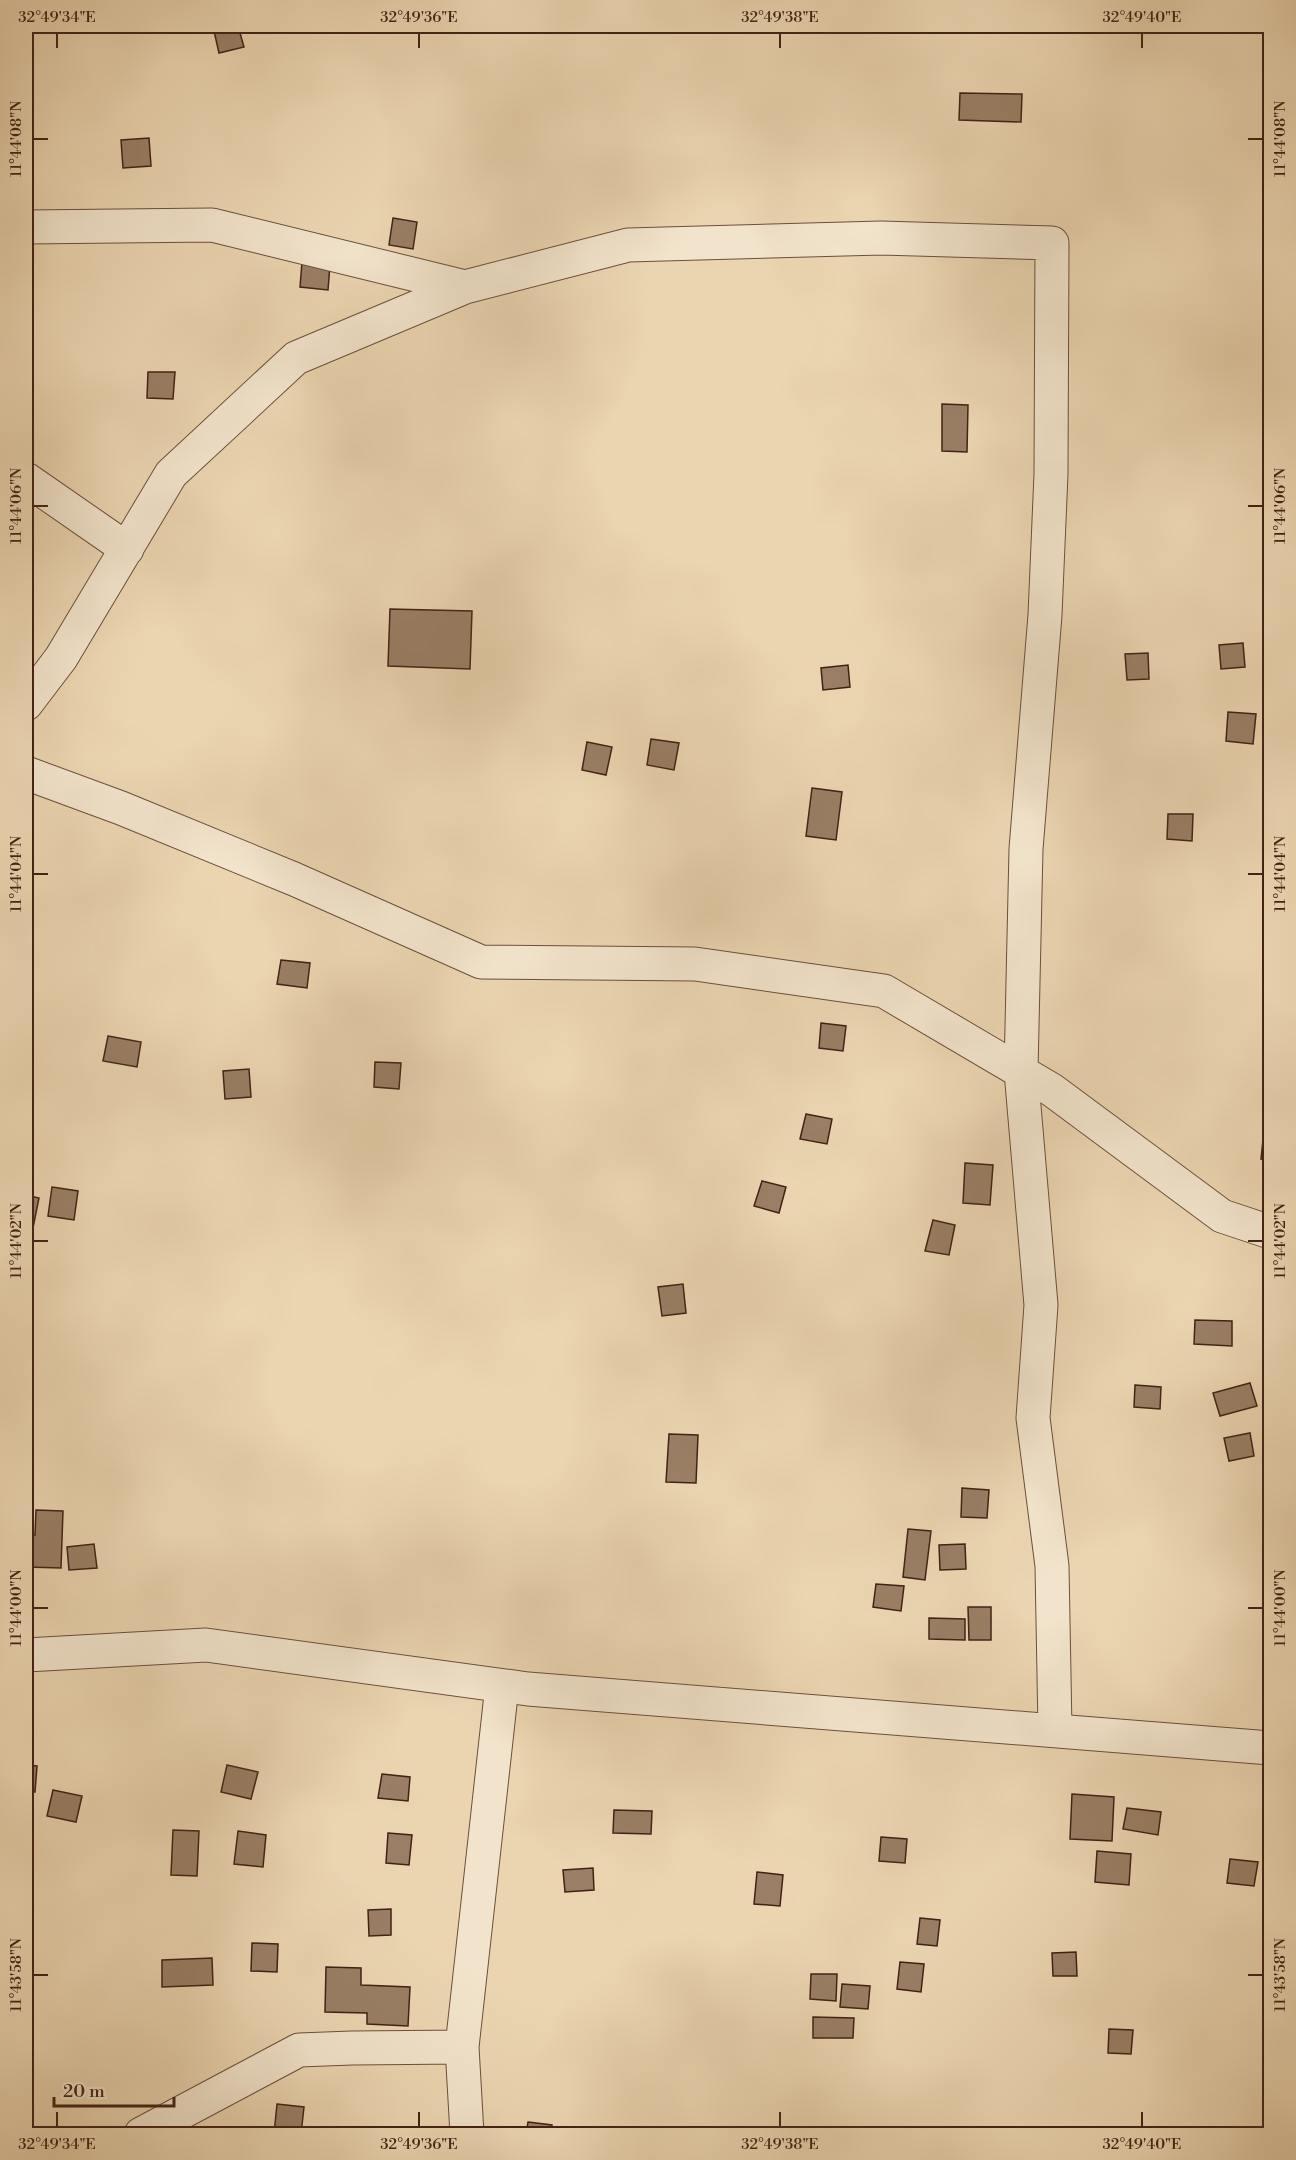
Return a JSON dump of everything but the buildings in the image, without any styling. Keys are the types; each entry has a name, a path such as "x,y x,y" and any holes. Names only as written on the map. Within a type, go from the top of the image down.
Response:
{"street":[{"path":"26,226 212,225 465,287"},
{"path":"26,704 61,658 171,474 296,358 465,287 628,245 880,238 1052,243 1050,474 1046,603 1026,849 1021,1071 1041,1305 1033,1418 1052,1566 1055,1730"},
{"path":"26,479 127,549"},
{"path":"26,773 120,808 283,875 481,962 695,964 884,992 1052,1090 1222,1216 1270,1233"},
{"path":"26,1655 206,1645 502,1686 1270,1748"},
{"path":"467,2134 462,2047 502,1686"},
{"path":"141,2134 299,2050 462,2047"}]}
